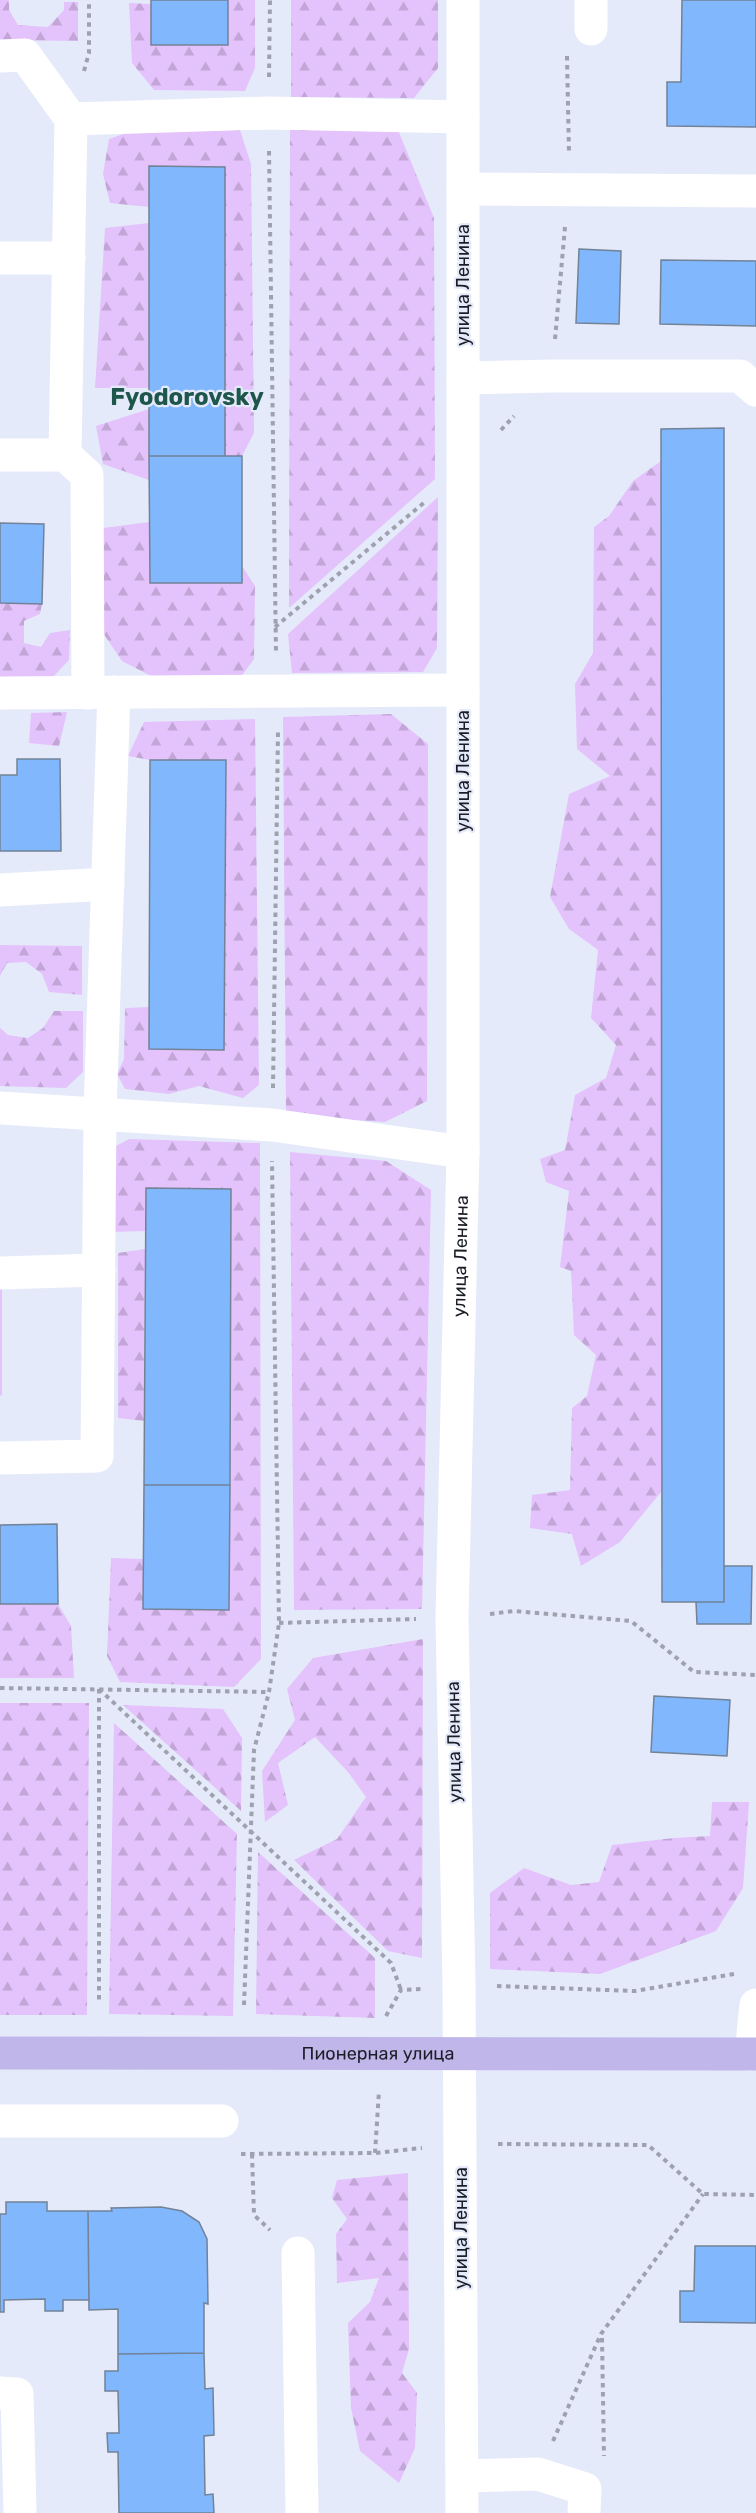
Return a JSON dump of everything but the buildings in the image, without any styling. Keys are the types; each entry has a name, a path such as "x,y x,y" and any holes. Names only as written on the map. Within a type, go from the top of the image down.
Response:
{"main road":[{"name":"Пионерная улица","path":"0,2053 753,2054"}],"street":[{"name":"улица Ленина","path":"462,2513 459,1985 452,1618 463,1152 463,0"},
{"path":"0,56 25,55 72,119 65,455"},
{"path":"72,119 268,113 463,117"},
{"path":"463,189 756,191"},
{"path":"0,258 69,258"},
{"path":"463,378 740,376 756,390"},
{"path":"0,455 65,455 87,475 101,693 108,884 100,1113 98,1456 0,1458"},
{"path":"0,693 463,690"},
{"path":"0,890 108,884"},
{"path":"0,1108 272,1125 463,1152"},
{"path":"0,1273 99,1270"},
{"path":"753,2054 756,2006"},
{"path":"0,2121 222,2121"},
{"path":"298,2253 302,2513"},
{"path":"0,2393 17,2394 20,2513"},
{"path":"463,2476 538,2474 584,2501"}],"path":[{"path":"72,119 89,53 89,0"},
{"path":"244,2005 254,1750 270,1692 279,1623 272,1125 279,692 274,628 268,113 270,0"},
{"path":"279,1623 452,1618 514,1611 631,1621 694,1672 756,1675"},
{"path":"0,1688 270,1692"},
{"path":"99,1689 392,1964 401,1990 381,2025"},
{"path":"99,1689 99,2003"},
{"path":"401,1990 459,1985 635,1991 745,1972"},
{"path":"240,2154 375,2153 460,2144 648,2145 703,2194 756,2195"},
{"path":"252,2154 254,2216"},
{"path":"538,2474 602,2334 703,2194"},
{"path":"584,2501 604,2467 602,2334"}],"green space":[{"path":"0,0 9,0 9,10 18,25 48,27 64,10 64,2 78,2 78,41 0,40"},
{"path":"228,0 255,0 255,68 245,91 154,90 132,63 129,3 151,4 151,45 227,45"},
{"path":"291,0 438,0 438,68 414,98 291,97"},
{"path":"396,125 434,218 435,479 289,608 290,129"},
{"path":"143,127 240,130 251,164 254,433 242,456 225,456 225,167 149,166 149,207 110,203 103,174 109,139"},
{"path":"149,223 149,388 95,388 105,228"},
{"path":"149,409 149,480 103,464 96,426"},
{"path":"661,461 661,1492 620,1542 581,1566 572,1534 530,1528 532,1495 570,1490 572,1408 587,1396 596,1355 574,1335 571,1271 560,1267 569,1191 546,1182 540,1159 565,1150 575,1095 606,1078 616,1045 591,1018 598,950 569,929 550,897 569,794 610,776 577,749 575,684 593,653 594,527 609,516 633,481"},
{"path":"438,497 437,648 423,672 292,673 288,634"},
{"path":"149,522 150,583 242,583 242,566 255,586 254,659 240,678 155,678 122,661 103,633 103,528"},
{"path":"0,603 42,604 40,614 24,621 24,643 41,647 50,633 70,630 69,660 52,678 0,679"},
{"path":"67,712 59,746 29,743 31,713"},
{"path":"391,714 428,744 427,1101 385,1122 286,1116 283,717"},
{"path":"255,719 259,1085 243,1098 199,1086 169,1094 125,1089 117,1074 124,1059 125,1008 149,1007 149,1049 224,1050 226,760 150,760 128,756 144,722"},
{"path":"0,945 82,946 82,995 49,992 42,974 26,962 7,963 0,976"},
{"path":"54,1011 83,1011 83,1072 66,1088 0,1086 0,1028 8,1035 28,1038 43,1028"},
{"path":"129,1139 260,1143 261,1659 234,1687 120,1682 107,1656 111,1558 143,1559 143,1609 229,1610 231,1189 146,1188 145,1231 111,1232 116,1146"},
{"path":"290,1152 386,1161 431,1190 422,1609 294,1610"},
{"path":"145,1249 144,1421 118,1418 118,1253"},
{"path":"0,1287 2,1287 2,1396 0,1395"},
{"path":"0,1604 58,1604 71,1626 74,1678 0,1678"},
{"path":"423,1639 422,1958 388,1951 294,1860 337,1839 366,1797 348,1772 315,1737 278,1763 288,1805 265,1822 262,1771 295,1720 287,1689 313,1658"},
{"path":"0,1703 89,1703 87,2015 0,2015"},
{"path":"123,1705 223,1709 242,1738 241,1811"},
{"path":"114,1723 237,1834 233,2016 109,2014"},
{"path":"712,1802 749,1802 743,1888 716,1931 600,1974 490,1969 490,1893 524,1868 571,1885 599,1882 612,1845 710,1836"},
{"path":"258,1852 375,1958 375,2018 256,2014"},
{"path":"408,2173 409,2349 402,2373 417,2393 415,2448 399,2483 360,2451 351,2408 348,2323 370,2302 379,2278 337,2283 336,2234 347,2219 332,2198 337,2180"}],"district":[{"name":"Fyodorovsky","path":"187,397"}]}
